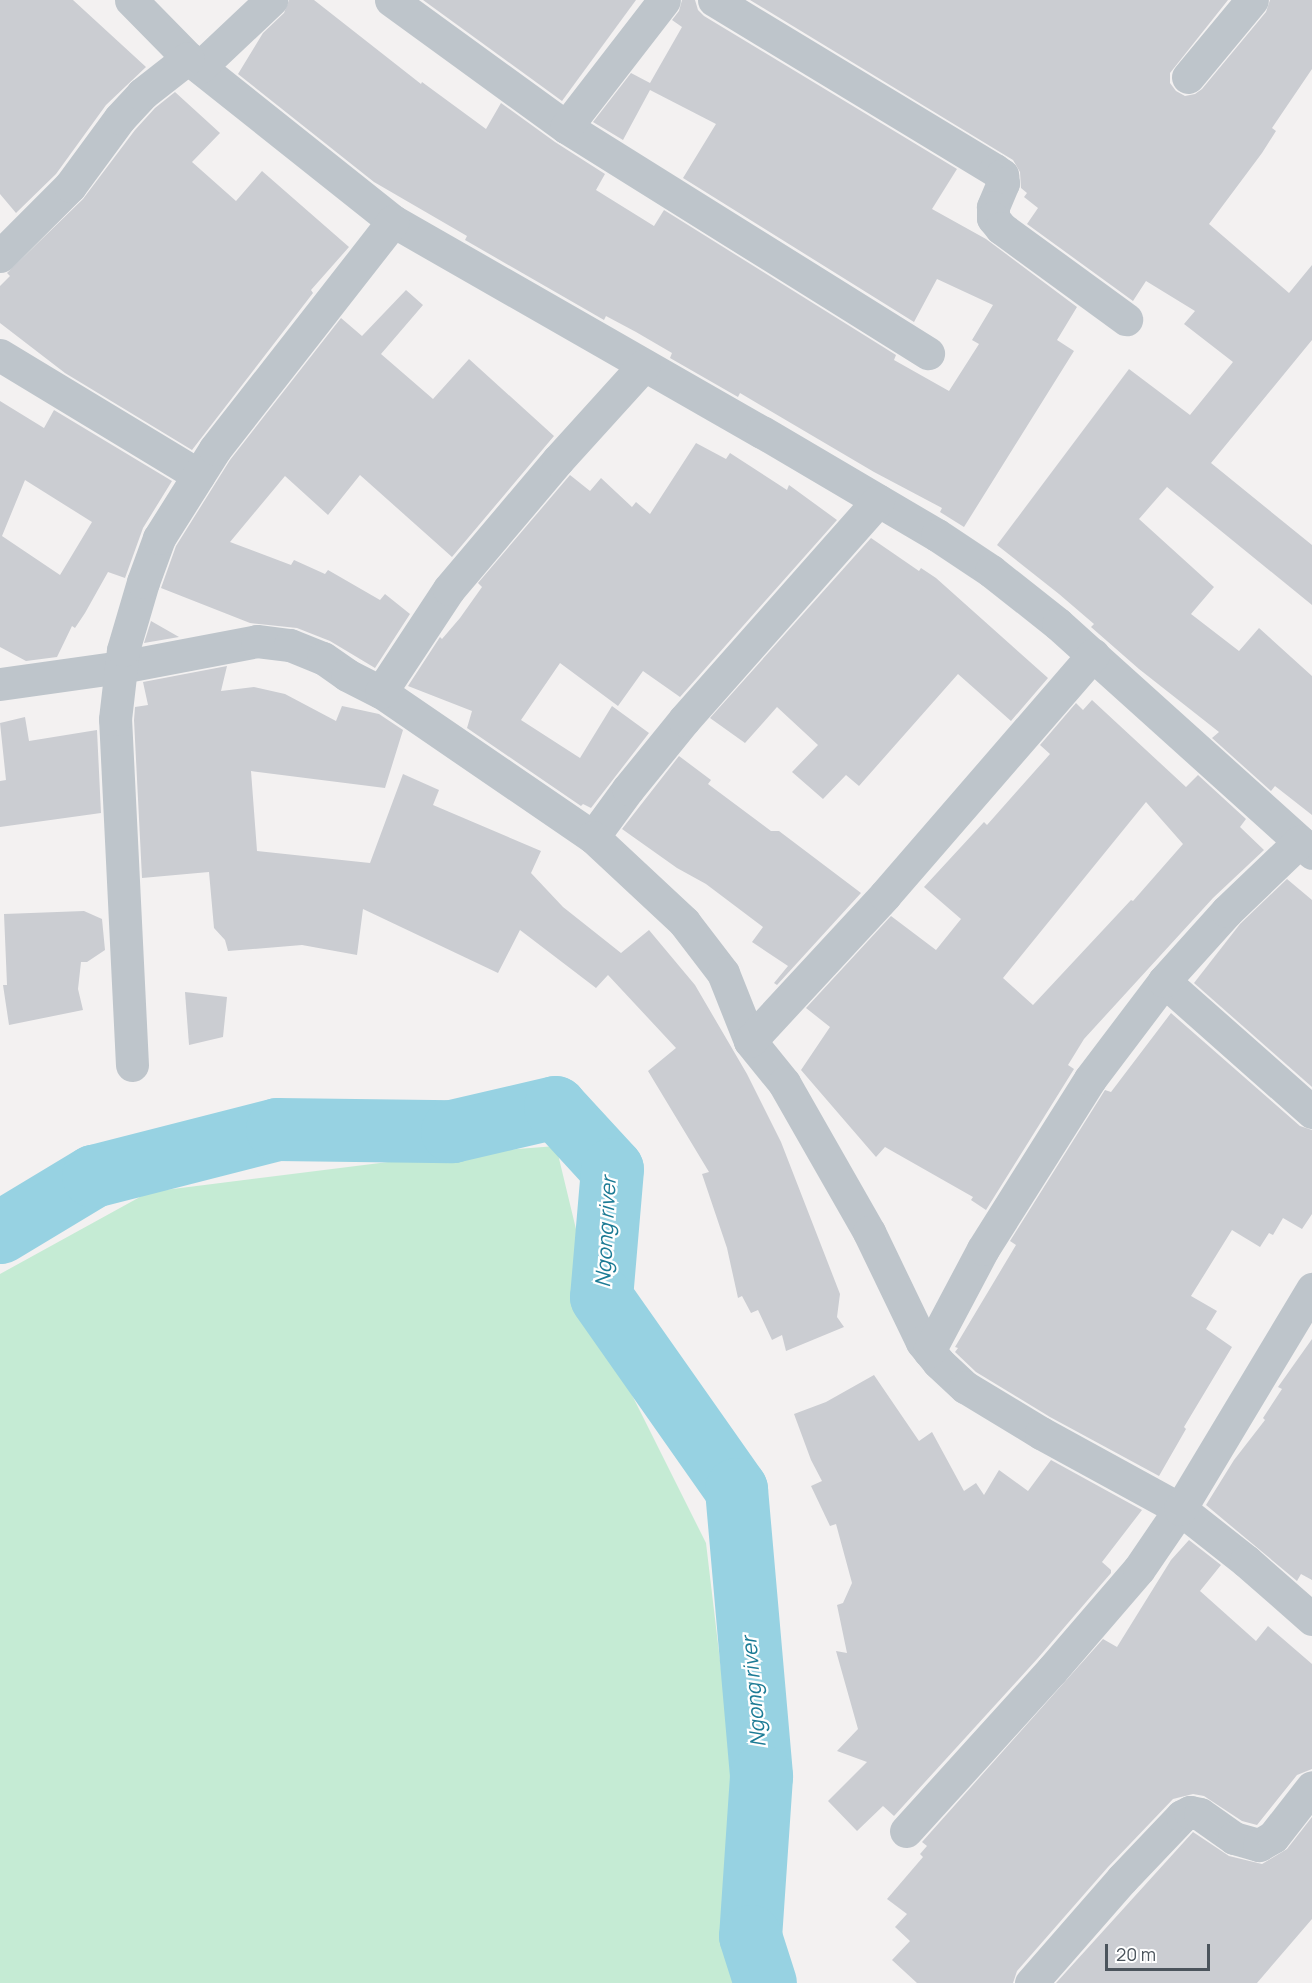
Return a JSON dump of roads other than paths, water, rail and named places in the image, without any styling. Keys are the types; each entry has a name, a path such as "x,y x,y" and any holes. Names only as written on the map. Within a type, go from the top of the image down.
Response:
{"street":[{"path":"131,0 194,63 393,221 878,501 991,572 1059,624 1306,848 1227,911 1164,981 1090,1079 1033,1166 983,1249 929,1351"},
{"path":"0,256 69,186 120,118 142,94 194,63 271,0"},
{"path":"391,0 566,127 928,353"},
{"path":"566,127 664,0"},
{"path":"714,0 995,170 1002,176 1003,183 993,207 993,218 1001,228 1126,319"},
{"path":"1188,77 1252,0"},
{"path":"132,1065 115,718 123,650 143,582 159,538 215,449 393,221"},
{"path":"0,355 198,475"},
{"path":"381,692 449,589 558,460 644,365"},
{"path":"593,837 628,789 684,720 878,501"},
{"path":"0,684 121,667 235,644 274,642 305,649 381,692 593,837 653,892 706,947 723,973 750,1041 784,1083 869,1232 922,1342 929,1351 965,1387 1041,1433 1180,1509 1246,1561 1312,1619"},
{"path":"750,1041 885,895 1093,655"},
{"path":"1164,981 1312,1112"},
{"path":"906,1831 1052,1670 1139,1569 1180,1509 1312,1288"},
{"path":"1031,1983 1122,1879 1182,1816 1190,1812 1200,1814 1234,1838 1259,1845 1273,1837 1312,1786"}],"waterway":[{"name":"Ngong river","path":"0,1232 93,1176 277,1129 452,1131 555,1107 612,1169 601,1297 736,1489 761,1776 750,1936 765,1983"}]}
